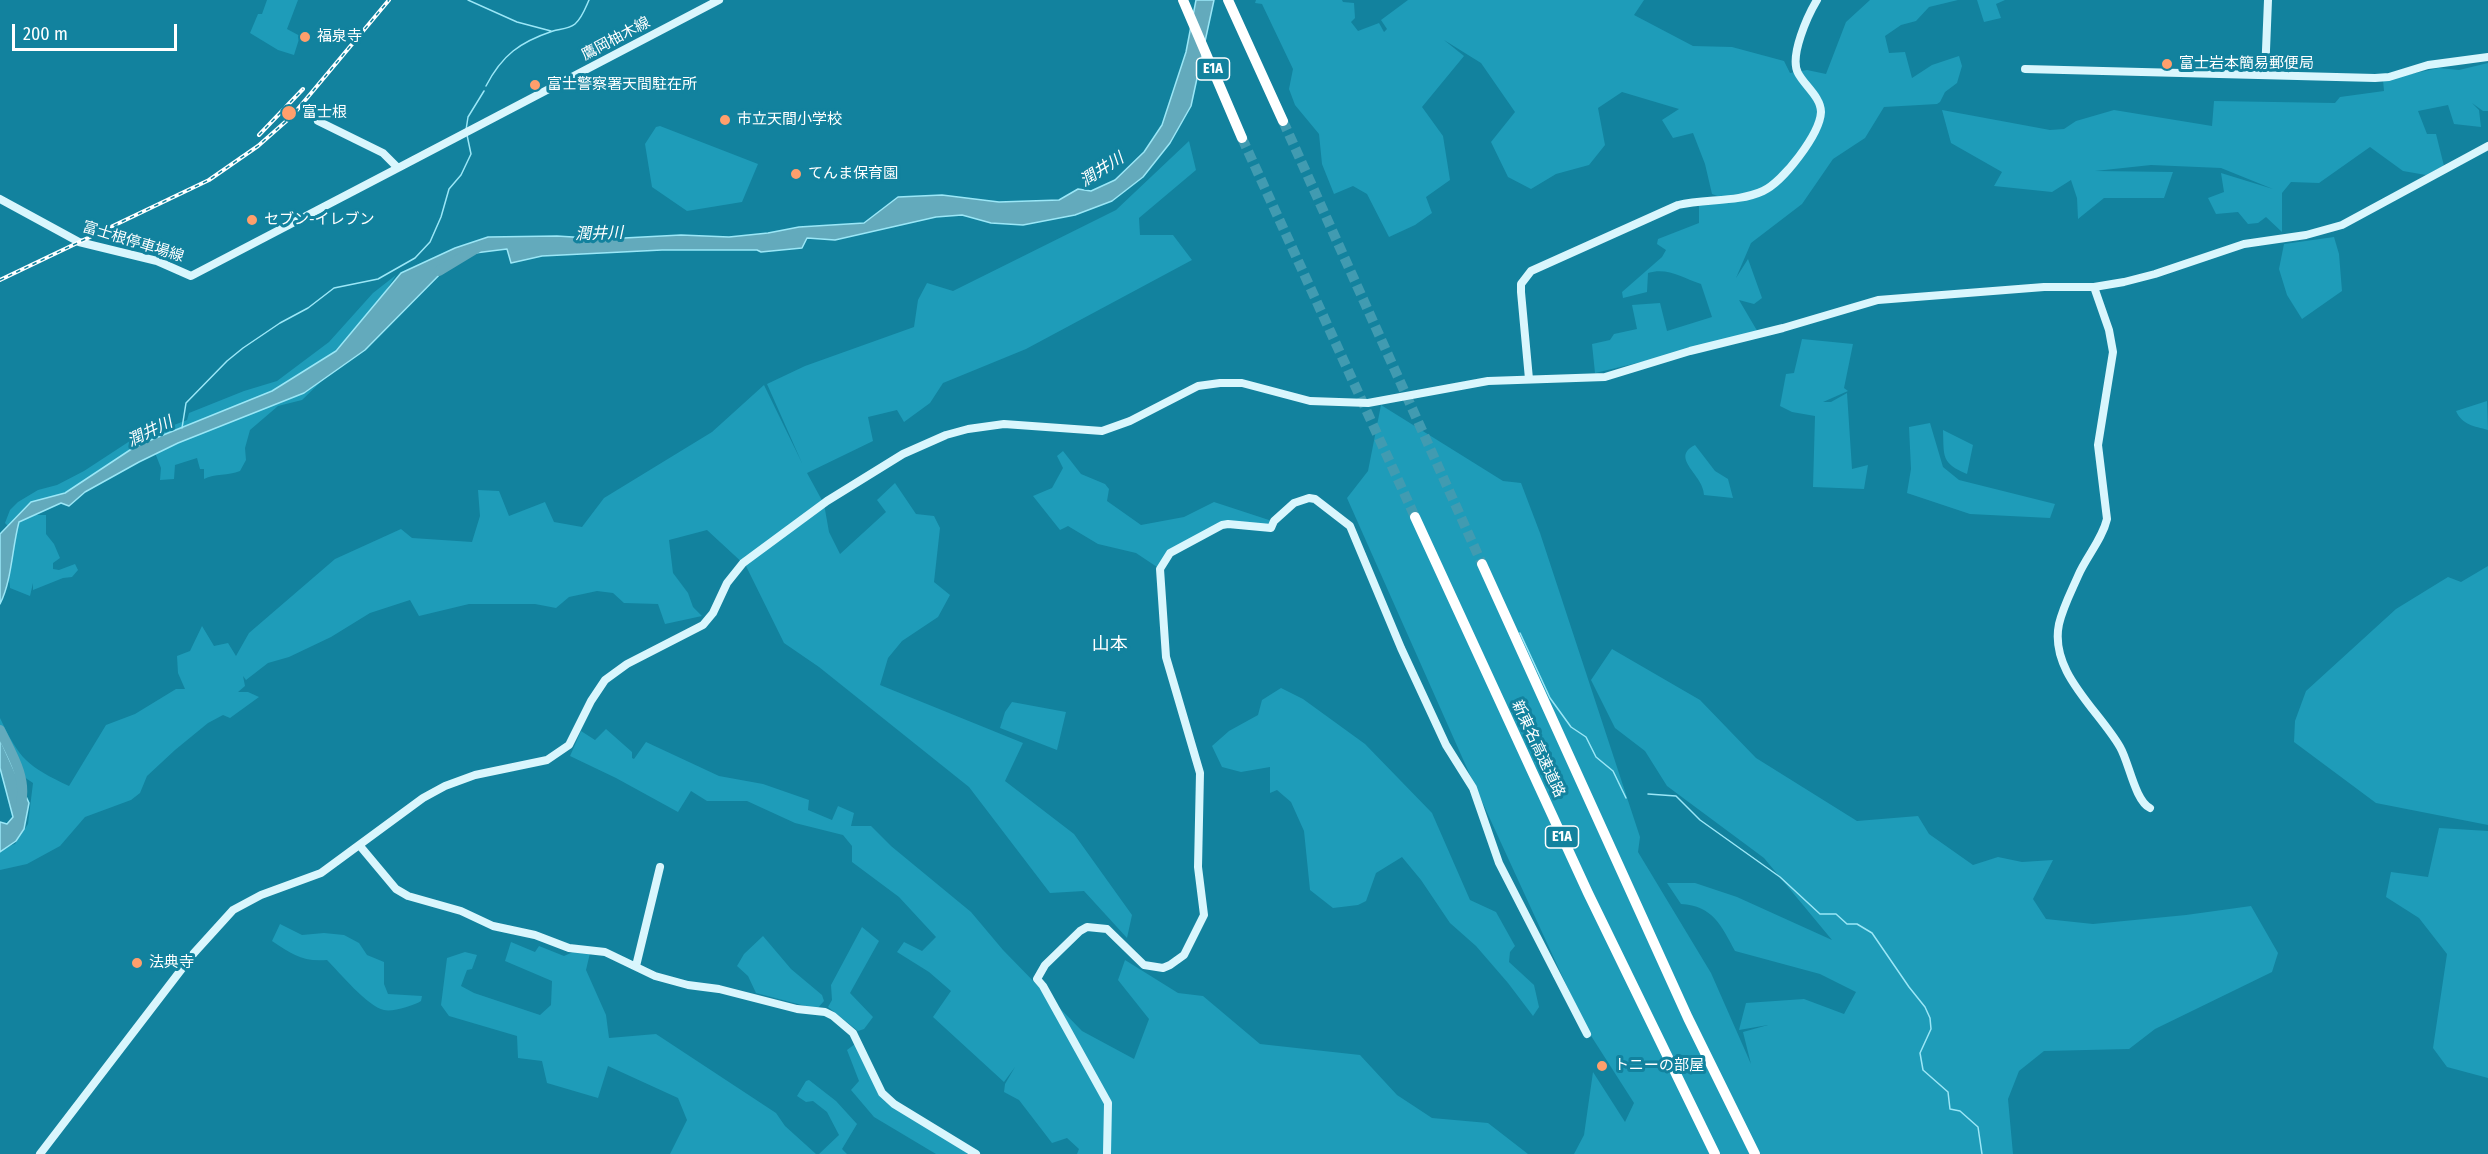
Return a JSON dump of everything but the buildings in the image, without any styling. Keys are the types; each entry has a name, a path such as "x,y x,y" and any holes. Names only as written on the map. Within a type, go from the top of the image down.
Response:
{"highway":[{"name":"E1A","path":"1184,0 1242,138"},
{"name":"E1A","path":"1228,0 1282,121"},
{"name":"新東名高速道路","path":"1415,517 1588,893 1715,1154"},
{"name":"新東名高速道路","path":"1482,564 1688,1018 1755,1154"}],"street":[{"name":"鷹岡柚木線","path":"398,168 719,0"},
{"path":"1529,379 1521,284 1531,271 1678,205 1698,200 1749,196 1768,188 1785,174 1810,139 1821,110 1795,66 1805,25 1817,0"},
{"path":"2265,75 2268,0"},
{"path":"2025,69 2375,78 2389,77 2434,64 2488,57"},
{"path":"318,121 383,153 398,168"},
{"path":"40,1154 105,1066 224,916 261,895 321,873 423,798 445,786 475,775 555,756 564,750 575,737 591,701 605,680 627,664 703,625 713,612 727,583 742,563 855,483 903,454 946,435 1004,424 1102,430 1130,421 1198,386 1220,382 1242,383 1310,401 1368,403 1488,381 1593,378 1617,375 1690,351 1783,328 1878,300 2044,287 2094,286 2155,274 2244,244 2306,235 2342,225 2488,146"},
{"name":"富士根停車場線","path":"0,199 79,242 157,261 191,276 398,168"},
{"path":"2094,286 2109,330 2113,352 2098,446 2106,519 2103,531 2082,566 2063,612 2058,631 2058,650 2065,668 2116,741 2142,801 2150,808"},
{"path":"1107,1154 1108,1103 1037,979 1045,965 1087,927 1107,929 1144,965 1163,968 1178,962 1184,955 1204,915 1198,867 1200,773 1166,657 1160,569 1170,553 1222,525 1271,528 1274,521 1302,499 1315,499 1350,526 1401,648 1446,745 1473,788 1499,863 1587,1034"},
{"path":"360,846 396,889 408,896 441,905 492,926 535,935 569,948 605,952 655,976 688,985 719,989 796,1009 825,1012 853,1033 882,1093 894,1104 976,1154"},
{"path":"636,966 660,867"}],"shaded area":[{"path":"267,0 298,0 287,29 300,36 294,55 278,50 250,33 258,14 262,14"},
{"path":"1196,0 1214,0 1191,106 1170,143 1143,177 1112,201 1075,215 1023,225 991,223 962,215 936,217 835,240 807,238 802,248 761,252 757,250 662,250 542,256 511,263 507,249 459,255 365,350 304,393 178,443 85,492 69,506 61,503 19,522 7,585 0,604 0,534 31,502 65,493 136,446 272,391 336,351 401,273 455,248 488,237 557,236 605,239 681,235 729,237 768,233 799,227 864,223 898,197 942,195 999,202 1059,200 1078,189 1091,191 1115,180 1144,152 1162,125 1186,52"},
{"path":"1256,0 1342,0 1354,3 1355,18 1351,22 1358,31 1379,23 1384,32 1387,29 1381,20 1408,0 1644,0 1634,15 1693,46 1732,47 1784,61 1790,73 1807,70 1826,74 1846,22 1870,0 1958,0 1929,7 1916,21 1901,25 1885,36 1889,53 1905,52 1912,78 1932,65 1959,56 1962,66 1957,83 1945,92 1937,104 1884,107 1865,138 1833,159 1802,204 1751,243 1736,278 1748,259 1762,298 1754,304 1739,300 1759,334 1595,373 1592,344 1610,340 1614,334 1637,329 1632,305 1660,303 1667,331 1712,317 1701,284 1675,274 1662,271 1648,273 1647,292 1623,298 1622,292 1662,257 1666,250 1657,244 1658,239 1699,223 1699,203 1723,198 1712,194 1705,164 1693,133 1673,138 1662,120 1679,109 1622,92 1598,108 1605,145 1589,165 1556,174 1531,189 1508,177 1491,142 1515,112 1481,63 1444,40 1464,56 1422,107 1443,136 1450,180 1426,197 1432,213 1415,225 1389,237 1367,194 1353,186 1334,194 1322,164 1319,134 1295,105 1289,89 1293,69 1262,4 1255,3"},
{"path":"1977,0 2005,0 1996,4 2001,18 1984,22"},
{"path":"2488,63 2488,111 2483,111 2472,103 2479,110 2481,127 2454,124 2448,105 2418,111 2427,134 2436,134 2444,166 2426,175 2403,171 2370,147 2319,183 2291,182 2282,193 2282,232 2266,217 2258,223 2248,224 2238,212 2216,214 2208,198 2224,192 2221,173 2273,189 2221,168 2151,165 2095,171 2173,172 2164,198 2104,198 2078,219 2077,198 2071,180 2052,192 1994,186 2002,172 1951,143 1942,110 2050,130 2064,129 2076,121 2114,110 2212,126 2214,101 2335,103 2340,97 2384,91 2383,80 2439,68 2459,70"},
{"path":"660,126 758,164 742,202 687,211 652,187 645,144 656,127"},
{"path":"1189,141 1196,170 1139,218 1140,235 1173,235 1192,260 1026,349 943,383 930,403 904,422 897,410 868,417 873,441 807,473 824,504 829,532 840,554 886,512 877,500 895,483 916,514 934,516 940,528 934,582 950,595 938,617 902,641 888,658 880,685 1023,743 1005,781 1074,834 1132,915 1127,938 1084,891 1050,893 969,787 819,667 784,643 746,566 707,530 669,540 673,573 688,593 693,607 702,616 665,624 658,604 624,603 613,593 597,591 569,597 556,608 535,604 469,604 419,616 410,600 370,613 331,637 289,657 268,663 246,680 243,676 245,686 238,692 248,692 259,697 230,718 223,715 208,723 147,776 140,793 131,800 85,817 60,846 27,864 0,870 0,849 15,844 28,824 33,783 15,769 5,756 2,749 0,718 13,744 26,760 43,773 69,786 106,725 135,714 176,689 185,689 178,673 177,656 190,651 202,626 214,646 228,643 236,656 249,633 335,559 401,529 412,538 472,542 480,516 478,490 499,491 509,516 545,502 554,522 582,527 604,498 712,432 764,385 802,463 767,384 805,366 914,327 918,300 927,283 953,291 1116,210"},
{"path":"2334,237 2339,254 2342,291 2302,319 2287,295 2279,269 2284,244"},
{"path":"396,275 374,309 333,353 331,372 302,400 278,406 250,430 245,448 246,460 240,471 204,479 204,469 200,469 197,458 175,465 174,479 160,480 161,468 148,435 187,420 189,413 244,391 277,381 329,342 373,293"},
{"path":"1802,339 1853,344 1844,388 1848,391 1823,402 1831,402 1847,393 1852,469 1868,465 1864,489 1813,487 1815,416 1792,412 1780,406 1786,374 1794,373"},
{"path":"2487,401 2488,430 2465,422 2456,411"},
{"path":"1381,405 1503,481 1521,483 1540,533 1640,837 1638,852 1711,973 1751,1064 1743,1032 1768,1025 1739,1030 1746,1003 1804,999 1844,1014 1856,992 1820,974 1735,951 1715,918 1701,909 1681,904 1667,883 1695,883 1737,897 1832,940 1764,858 1667,786 1645,751 1615,728 1591,680 1612,649 1700,700 1756,758 1857,821 1918,816 1929,834 1973,865 1998,857 2022,862 2053,860 2033,899 2046,919 2093,924 2251,906 2278,953 2272,972 2155,1029 2129,1049 2044,1051 2019,1071 2008,1099 2013,1154 1574,1154 1584,1135 1593,1072 1625,1122 1634,1103 1586,1028 1347,498 1368,471"},
{"path":"1930,423 1943,467 1959,480 2055,504 2050,518 1970,514 1907,493 1911,469 1909,427"},
{"path":"1943,430 1973,445 1967,474 1948,462 1944,453"},
{"path":"136,437 143,442 65,493 31,502 8,526 5,523 10,510 18,502 38,490 57,485 84,471"},
{"path":"1695,445 1715,471 1728,479 1733,498 1704,495 1703,488 1686,461 1685,455"},
{"path":"1063,451 1081,474 1105,484 1109,489 1107,501 1141,525 1184,517 1214,502 1272,521 1267,527 1222,525 1170,553 1160,569 1136,553 1098,544 1068,526 1060,530 1033,496 1052,488 1063,468 1057,456"},
{"path":"35,515 46,515 46,534 54,544 60,558 53,563 53,569 59,570 75,564 78,570 72,577 63,578 33,590 33,583 30,596 10,588 9,572 19,522"},
{"path":"2488,566 2488,825 2376,803 2294,742 2295,721 2306,691 2396,609 2448,577 2461,582"},
{"path":"1281,688 1303,699 1365,744 1432,813 1470,900 1496,912 1515,946 1510,952 1509,962 1534,985 1539,1007 1533,1016 1476,946 1450,923 1421,880 1402,857 1376,873 1366,901 1358,905 1333,908 1310,890 1304,831 1291,802 1277,790 1270,793 1270,767 1241,772 1222,767 1212,746 1229,731 1258,715 1262,700"},
{"path":"1012,702 1066,712 1057,750 1000,728 1005,712"},
{"path":"606,729 632,752 634,759 646,742 719,776 763,784 809,800 808,810 832,820 838,806 854,813 851,826 871,826 891,846 971,912 1003,950 1082,1031 1134,1059 1149,1019 1118,980 1125,960 1178,993 1203,996 1260,1044 1360,1055 1397,1095 1432,1118 1488,1123 1528,1154 1077,1154 1079,1149 1067,1138 1052,1143 1019,1100 1004,1092 1005,1084 1015,1067 1004,1082 933,1017 951,991 929,972 897,952 904,942 922,951 936,937 899,897 852,862 852,846 843,835 795,823 747,801 707,801 691,791 678,812 570,756 581,731 595,740"},
{"path":"0,739 29,803 24,829 16,841 0,852 0,822 7,824 13,817 0,768"},
{"path":"2439,828 2488,831 2488,1078 2447,1067 2433,1048 2447,954 2419,918 2386,897 2391,872 2428,877"},
{"path":"280,924 302,935 324,933 344,935 359,943 367,955 384,962 384,984 388,994 422,996 421,1001 408,1007 392,1010 377,1007 362,996 327,960 304,958 272,941"},
{"path":"862,927 879,941 850,993 873,1017 864,1029 858,1031 828,1007 832,1000 831,985"},
{"path":"763,936 791,969 822,995 824,1001 817,1009 756,993 748,976 737,966 744,954"},
{"path":"511,942 535,952 539,946 564,956 573,952 590,953 586,970 606,1015 609,1038 656,1034 776,1113 785,1126 816,1154 670,1154 687,1120 678,1098 608,1066 598,1098 547,1083 542,1061 518,1058 517,1036 449,1016 441,1005 447,958 465,952 477,955 472,969 467,970 461,986 474,993 540,1015 551,1005 552,981 505,961"},
{"path":"855,1044 879,1094 974,1154 936,1154 874,1117 851,1090 859,1081 847,1050"},
{"path":"809,1080 836,1101 857,1124 842,1149 847,1154 819,1154 839,1135 827,1112 813,1101 806,1102 797,1096"}],"waterway":[{"path":"468,0 517,22 551,31"},
{"path":"486,86 492,75 513,51 541,35 573,26 589,0"},
{"path":"466,130 468,117 484,91"},
{"path":"182,428 186,403 243,348 280,323 308,308 334,288 378,279 415,258 430,242 441,217 449,189 461,175 471,154 467,135"},
{"name":"潤井川","path":"439,271 477,248"},
{"path":"1520,633 1550,698 1571,727 1586,737 1596,757 1613,771 1626,798"},
{"name":"潤井川","path":"0,730 20,775 21,803"},
{"path":"1648,794 1676,796 1700,820 1780,877 1820,914 1836,914 1847,924 1857,924 1872,933 1925,1007 1930,1018 1931,1029 1920,1053 1923,1070 1948,1092 1950,1109 1960,1111 1978,1127 1982,1154"}],"tunnel":[{"path":"1283,121 1482,564"},
{"path":"1242,138 1415,517"}],"railway":[{"path":"0,280 209,180 258,146 292,116 389,0"},
{"path":"259,135 303,89"}],"place":[{"name":"福泉寺","path":"305,37"},
{"name":"富士岩本簡易郵便局","path":"2167,64"},
{"name":"富士警察署天間駐在所","path":"535,85"},
{"name":"富士根","path":"289,113"},
{"name":"市立天間小学校","path":"725,120"},
{"name":"てんま保育園","path":"796,174"},
{"name":"セブン-イレブン","path":"252,220"},
{"name":"法典寺","path":"137,963"},
{"name":"トニーの部屋","path":"1602,1066"}],"district":[{"name":"山本","path":"1110,645"}]}
